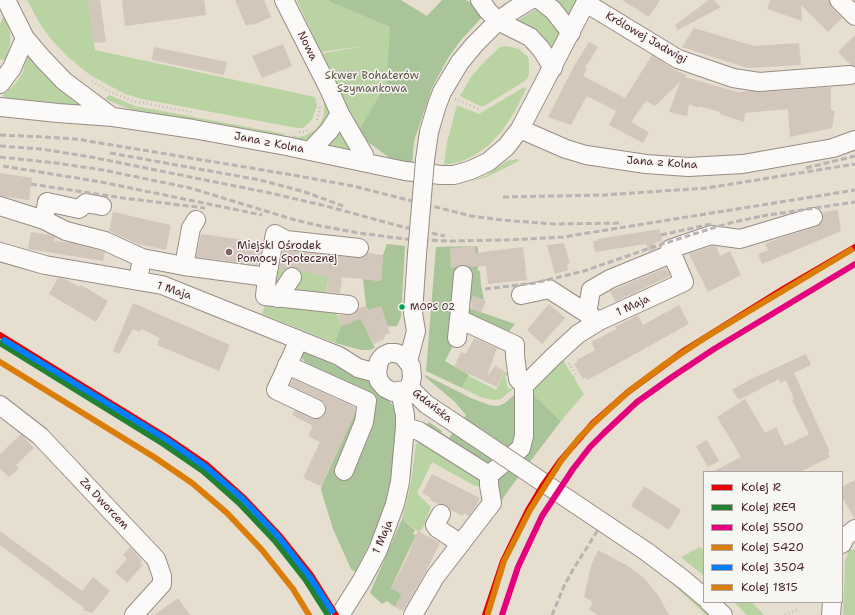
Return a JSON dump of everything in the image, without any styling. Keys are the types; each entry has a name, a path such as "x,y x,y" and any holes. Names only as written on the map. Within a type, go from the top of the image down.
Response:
{"street":[{"path":"6,0 25,38 42,59 64,82 113,117"},
{"name":"Nowa","path":"284,0 340,114 364,155 363,162"},
{"path":"480,0 498,21 530,37 541,49 553,68"},
{"path":"402,357 416,331 413,313 425,160 432,121 442,92 460,62 475,44 498,21 530,0"},
{"path":"540,0 553,10 571,33"},
{"path":"839,0 855,16"},
{"name":"Jana z Kolna","path":"0,107 113,117 193,129 310,151 405,172 454,175 471,170 488,162 506,147 520,129 587,2"},
{"name":"Królowej Jadwigi","path":"587,2 678,59 733,78 759,82 850,75"},
{"path":"0,84 12,68 25,38"},
{"path":"310,151 329,131 340,114"},
{"name":"Jana z Kolna","path":"520,129 566,149 586,155 646,164 688,167 743,164 833,148 855,140"},
{"path":"44,220 47,202 79,209 86,203 102,206"},
{"path":"0,206 44,220 66,231 105,241 142,258 184,266 267,277"},
{"path":"593,318 590,290 610,279 671,254 670,249 711,235 740,239 813,217"},
{"path":"184,266 191,228 196,220"},
{"path":"349,304 265,296 267,277 275,234 286,240 359,248"},
{"name":"1 Maja","path":"0,252 45,265 162,285 339,356 360,357 378,367"},
{"name":"1 Maja","path":"524,386 593,318 684,282 671,254"},
{"path":"138,281 142,258"},
{"path":"457,338 464,275"},
{"path":"278,298 292,277"},
{"path":"521,295 549,289 593,318"},
{"path":"413,615 435,577 492,503 488,485 489,475 521,448 524,436 524,386 518,379 515,356 516,341 460,319"},
{"path":"299,340 276,390 316,409"},
{"path":"389,353 402,357 411,366 412,377 404,389 394,392 385,388 379,381 378,367 383,356 389,353"},
{"path":"287,365 367,401 364,422 344,470"},
{"name":"1 Maja","path":"340,615 362,580 378,550 395,504 400,482 405,421 404,389"},
{"name":"Gdańska","path":"404,389 647,552 703,596"},
{"name":"Za Dworcem","path":"0,404 40,436 156,559 163,580 162,584 134,615"},
{"path":"426,404 405,421 489,475"},
{"path":"441,514 435,525 437,528 461,544"},
{"path":"843,542 845,538 855,529"},
{"path":"710,603 723,615"},
{"path":"831,615 832,603"}],"path":[{"path":"335,70 374,73 378,76"},
{"path":"336,86 375,79 378,76 392,73 425,85"},
{"path":"91,81 106,90 133,101 195,113"},
{"path":"460,101 478,109"},
{"path":"317,121 320,114 320,105"},
{"path":"294,131 305,132 312,127"},
{"path":"560,350 576,375 560,388 567,396"},
{"path":"785,615 799,609"}],"green space":[{"path":"27,0 88,0 95,50 315,97 317,106 312,120 303,128 297,128 142,99 125,94 90,75 68,57 51,39 40,24"},
{"name":"Skwer Bohaterów Szymankowa","path":"297,0 327,0 390,27 391,42 465,0 457,39 433,79 416,128 411,163 363,137 319,54 364,46 320,52"},
{"path":"328,0 401,0 427,16 442,0 465,0 473,3 484,15 461,40 448,58 432,88 414,141 412,166 397,162 387,156 364,139 358,132 387,83 390,27"},
{"path":"576,0 568,15 563,8 552,1"},
{"path":"536,9 543,11 560,33 550,51 512,24"},
{"path":"3,16 6,19 10,33 10,45 6,61 0,59 0,25"},
{"path":"507,46 519,49 528,57 529,72 525,81 484,106 480,106 460,96 471,77 486,60 500,47"},
{"path":"28,53 86,106 5,98 3,95 16,83 23,72"},
{"path":"524,87 526,89 514,113 502,131 488,146 475,155 460,162 444,165 447,142 457,105 479,114"},
{"path":"109,95 135,106 285,134 284,138 142,114 105,99"},
{"path":"324,97 329,108 327,121 311,138 305,141 292,140 293,135 298,137 304,136 315,130 321,122 324,114"},
{"path":"339,125 353,150 326,145"},
{"path":"518,159 519,161 487,177 472,181 487,175 507,161"},
{"path":"387,244 405,246 401,317 397,326 379,327 367,331 375,348 369,350 361,350 335,343 341,326 364,317 371,317 366,306 363,279 381,281 383,255"},
{"path":"436,247 478,247 478,271 480,271 484,300 473,296 469,308 515,324 507,334 460,313 457,338 445,361 469,375 462,388 426,371"},
{"path":"270,264 312,268 312,274 331,276 327,283 326,297 332,303 341,326 335,343 262,314 268,297"},
{"path":"295,348 341,368 368,377 378,391 392,404 396,414 391,483 388,497 374,535 355,572 351,569 333,529 321,490 359,404 307,365"},
{"path":"561,357 584,394 561,421 530,392"},
{"path":"505,372 512,374 505,376 508,389 514,388 501,399 493,400 480,397 462,388 469,376 496,390"},
{"path":"425,375 471,398 489,405 498,406 505,403 520,390 521,438 491,465 424,428 429,422 449,438 466,415 454,401 425,377"},
{"path":"530,392 561,421 502,500 497,495 495,484 501,475 526,452"},
{"path":"421,442 471,470 481,482 481,486 475,486 432,462 417,493 431,507 424,526 419,532 402,519 411,482 416,444"},
{"path":"402,519 415,530 413,534 416,535 391,588 402,594 395,607 387,601 382,604 370,593"},
{"path":"700,547 703,550 703,575 681,557"},
{"path":"855,549 855,615 843,615 845,561 849,550"},
{"path":"664,576 672,582 711,615 706,615"},
{"path":"735,603 753,603 764,615 747,615"}],"building":[{"path":"88,0 100,0 106,42 93,43"},
{"path":"122,0 204,0 206,15 125,26"},
{"path":"235,0 264,0 271,17 253,25 246,26"},
{"path":"622,0 660,0 649,17"},
{"path":"709,0 714,0 721,7 678,30 675,25"},
{"path":"770,0 829,0 831,7 842,18 828,32 801,5 802,21 767,9"},
{"path":"694,28 754,46 799,43 801,65 747,68 682,47"},
{"path":"855,35 855,66 851,65 838,52"},
{"path":"589,42 598,47 585,68 587,69 583,76 625,98 652,55 675,70 687,75 685,77 737,92 760,92 831,87 831,110 835,111 832,128 790,137 788,109 745,113 744,122 720,114 720,112 699,106 698,108 689,104 687,116 669,112 680,82 655,106 646,101 631,122 649,132 643,143 609,125 616,111 587,96 571,125 548,117 574,66"},
{"path":"283,44 292,66 262,78 252,56"},
{"path":"154,47 227,62 224,75 152,60"},
{"path":"0,173 32,178 29,200 0,196"},
{"path":"838,210 841,231 762,264 758,254 768,250 765,244 816,227 823,220 823,212"},
{"path":"113,212 171,225 166,250 138,244 109,231"},
{"path":"660,229 662,241 654,243 657,248 649,252 646,244 595,252 593,241 598,241 597,239"},
{"path":"31,232 51,235 55,237 54,241 72,243 105,252 103,261 28,249"},
{"name":"Miejski Ośrodek Pomocy Społecznej","path":"201,234 251,241 251,244 262,245 258,265 196,257"},
{"path":"564,243 570,263 567,264 568,270 555,274 547,245"},
{"path":"475,246 475,253 523,247 527,280 488,284 486,266 469,267 464,265 451,268 450,248"},
{"path":"716,246 720,256 730,251 741,275 708,292 689,254"},
{"path":"283,250 358,258 364,257 368,253 383,255 381,281 342,277 340,293 327,292 328,276 300,271 293,267 279,269"},
{"path":"666,268 670,276 615,302 610,291"},
{"path":"58,278 65,279 79,287 81,285 108,301 96,322 49,294"},
{"path":"473,296 486,301 481,313 471,308"},
{"path":"133,303 230,345 219,371 157,345 160,338 141,329 140,332 133,329 119,354 113,351"},
{"path":"549,304 565,318 542,344 527,330"},
{"path":"679,305 689,324 587,380 586,378 583,379 574,364 578,362 577,360 595,350 591,342 617,329 615,327 638,315 643,325"},
{"path":"366,306 368,310 381,306 390,333 385,335 384,339 374,344 360,319 341,326 337,316 353,315 359,308"},
{"path":"474,338 497,348 487,376 495,366 505,371 497,387 454,367 461,352 466,354"},
{"path":"806,354 811,365 794,373 830,452 828,453 830,457 802,471 714,471 741,457 717,417 745,399 765,433 776,427 785,446 809,434 792,400 794,399 786,380 780,383 779,379 739,400 732,390 749,380"},
{"path":"293,379 355,407 355,413 321,486 303,478 320,442 308,436 313,426 292,415 295,410 311,418 317,419 325,414 326,408 321,400 290,385"},
{"path":"21,434 34,448 16,465 19,468 9,477 0,469 0,454"},
{"path":"707,440 719,461 708,467 696,446"},
{"path":"432,474 480,498 469,516 464,513 463,516 451,510 446,505 438,504 430,500 431,498 422,493"},
{"path":"855,480 855,519 843,499 843,486"},
{"path":"644,486 681,510 669,530 631,506"},
{"path":"0,531 82,591 93,577 110,591 92,613 83,610 84,608 0,545"},
{"path":"418,531 440,543 403,611 395,607 402,594 391,588 410,552"},
{"path":"130,547 142,560 140,563 143,565 127,583 115,572 127,559 123,555"},
{"path":"598,550 628,566 644,578 658,595 669,615 598,615 589,610 593,602 584,597 591,566"},
{"path":"178,598 190,615 154,615"}],"railway":[{"path":"0,135 76,139 287,174 353,186 471,216 554,224 622,223"},
{"path":"0,146 41,149 91,157 270,193 326,206 403,227 445,236"},
{"path":"110,153 260,180 305,192 343,206"},
{"path":"806,168 855,156"},
{"path":"0,157 103,170 190,188 295,220 321,226 405,239 449,241 563,237 855,190"},
{"path":"503,197 604,195 707,188 855,164"},
{"path":"3,166 101,182 262,215"},
{"path":"31,184 123,198 205,208"},
{"path":"762,216 855,202"},
{"path":"485,289 535,283 584,271 716,227 767,215"},
{"path":"661,235 711,224"},
{"path":"552,615 564,586 606,517"}],"rail line":[{"name":"R","path":"485,615 503,561 528,510 560,461 593,423 628,392 685,350 783,289 855,247"},
{"name":"5420","path":"488,613 504,561 530,510 561,461 579,438 628,392 664,365 706,337 851,250"},
{"name":"5500","path":"502,615 518,567 542,516 573,469 590,447 604,433 637,402 672,377 714,349 855,264"},
{"name":"R","path":"0,335 166,437 207,465 244,498 280,536 311,575 336,615"},
{"name":"3504","path":"4,340 166,439 206,467 242,498 278,536 310,577 332,611"},
{"name":"RE9","path":"0,343 162,443 203,471 239,503 275,541 305,579 328,615"},
{"name":"1815","path":"0,362 154,457 192,483 227,513 262,550 293,589 309,615"}],"place":[{"name":"Miejski Ośrodek Pomocy Społecznej","path":"229,252"},
{"name":"MOPS 02","path":"402,307"}]}
